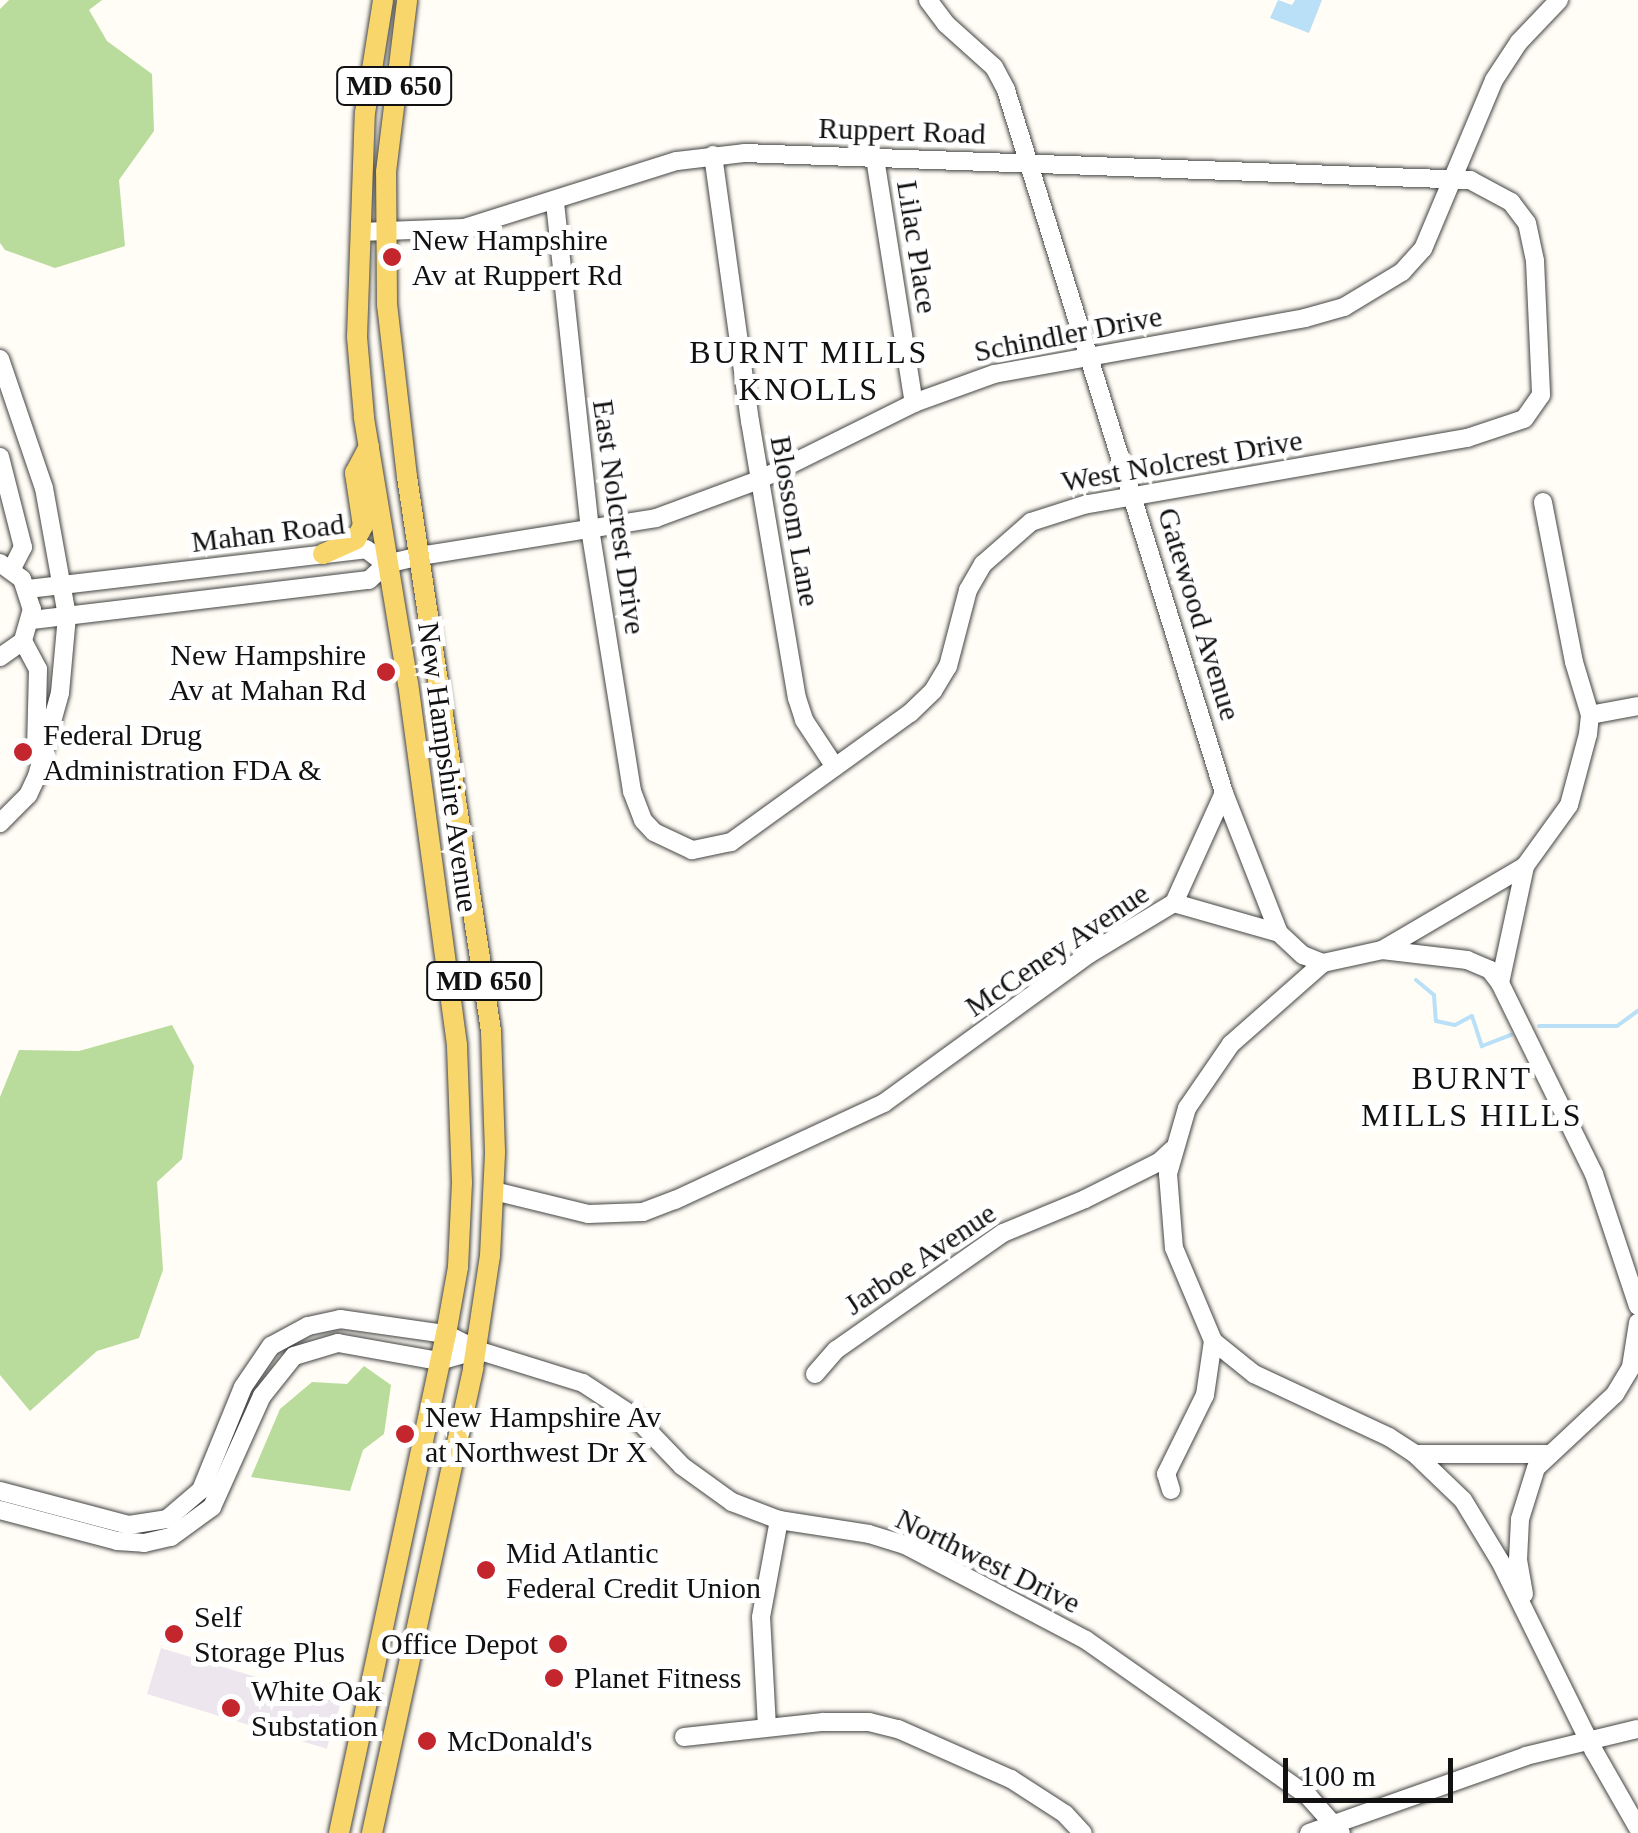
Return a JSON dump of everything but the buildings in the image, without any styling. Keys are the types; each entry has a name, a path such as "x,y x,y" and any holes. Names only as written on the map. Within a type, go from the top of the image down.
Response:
{"main road":[{"name":"New Hampshire Avenue","path":"339,1833 446,1334 458,1267 462,1183 457,1045 413,722 369,447 357,336 365,112 382,0"},
{"name":"New Hampshire Avenue","path":"372,1833 476,1350 494,1191 491,1031 394,380 385,232 391,111 407,0"},
{"path":"319,555 356,539 363,526 356,473 369,447"}],"street":[{"name":"Gatewood Avenue","path":"928,0 946,24 994,67 1032,164 1224,793 1279,933"},
{"name":"Schindler Drive","path":"386,564 656,518 759,480 914,403 994,374 1305,318 1370,294 1402,272 1423,249 1494,80 1519,42 1559,0"},
{"name":"Ruppert Road","path":"360,232 464,228 678,161 713,155 1454,180"},
{"name":"Blossom Lane","path":"713,155 759,480 796,698 804,720 835,767"},
{"name":"Lilac Place","path":"875,158 914,403"},
{"name":"West Nolcrest Drive","path":"654,832 692,850 731,842 933,691 948,666 968,590 983,564 1004,541 1047,514 1468,438 1524,420 1541,395 1542,378 1535,261 1527,223 1491,188 1470,180 1454,180"},
{"name":"East Nolcrest Drive","path":"555,202 590,530 632,790 643,820 654,832"},
{"path":"0,360 33,447 64,584 67,616 60,693 36,776 28,796 0,824"},
{"path":"0,457 23,547 6,566 28,589 32,620 23,641 0,657"},
{"path":"1500,982 1525,866 1569,805 1590,715 1574,662 1543,502"},
{"name":"Mahan Road","path":"28,589 366,549 386,564 369,580 32,620"},
{"path":"319,555 320,586"},
{"path":"23,641 38,670 36,776"},
{"path":"1590,715 1638,706"},
{"path":"1174,903 1224,793"},
{"path":"1525,866 1382,950 1324,963 1231,1044 1193,1098 1172,1149 1168,1174 1174,1248 1213,1340 1254,1374 1389,1437 1415,1454 1464,1500 1638,1828"},
{"name":"McCeney Avenue","path":"494,1191 588,1214 644,1212 675,1200 884,1103 1088,954 1174,903 1279,933 1303,955 1324,963"},
{"path":"1382,950 1467,960 1490,970 1500,982 1600,1188 1638,1306"},
{"name":"Jarboe Avenue","path":"814,1374 836,1350 1002,1233 1159,1162 1172,1149"},
{"path":"0,1490 129,1525 167,1520 202,1490 242,1388 271,1346 308,1326 340,1319 446,1334"},
{"path":"1527,1614 1518,1560 1520,1519 1536,1468 1615,1394 1631,1367 1638,1323"},
{"name":"Northwest Drive","path":"446,1334 476,1350 583,1383 635,1417 706,1486 779,1520 869,1534 905,1545 1086,1640 1309,1797 1338,1829"},
{"path":"1171,1490 1166,1474 1205,1395 1213,1340"},
{"path":"0,1510 117,1541 144,1543 171,1538 212,1507 262,1396 294,1356 338,1343 439,1361 476,1350"},
{"path":"1415,1454 1549,1454"},
{"path":"767,1727 761,1617 779,1520"},
{"path":"684,1737 822,1722 869,1722 898,1728 1010,1779 1065,1814 1084,1833"},
{"path":"1309,1833 1338,1829 1526,1756 1588,1740 1610,1728 1638,1726"}],"shaded area":[{"path":"161,1648 341,1703 327,1749 147,1694"}],"green space":[{"path":"9,0 102,0 89,10 107,41 152,74 154,131 119,180 125,246 55,268 5,250 0,243 0,9"},
{"path":"172,1025 194,1066 182,1159 157,1182 163,1270 139,1338 97,1351 30,1411 0,1375 0,1097 19,1050 79,1051"},
{"path":"364,1366 391,1385 384,1434 363,1450 350,1491 251,1477 280,1409 312,1382 347,1384"}],"water":[{"path":"1278,0 1292,5 1295,0 1322,0 1309,33 1270,18"}],"waterway":[{"path":"1416,980 1434,995 1436,1021 1455,1025 1472,1016 1482,1046 1511,1035"},
{"path":"1539,1026 1617,1026 1638,1011"}],"place":[{"name":"New Hampshire Av at Ruppert Rd","path":"392,257"},
{"name":"New Hampshire Av at Mahan Rd","path":"386,672"},
{"name":"Federal Drug Administration FDA &","path":"23,752"},
{"name":"New Hampshire Av at Northwest Dr X","path":"405,1434"},
{"name":"Mid Atlantic Federal Credit Union","path":"486,1570"},
{"name":"Self Storage Plus","path":"174,1634"},
{"name":"Office Depot","path":"558,1644"},
{"name":"Planet Fitness","path":"554,1678"},
{"name":"White Oak Substation","path":"231,1708"},
{"name":"McDonald's","path":"427,1741"}],"district":[{"name":"BURNT MILLS KNOLLS","path":"809,372"},
{"name":"BURNT MILLS HILLS","path":"1472,1098"}]}
